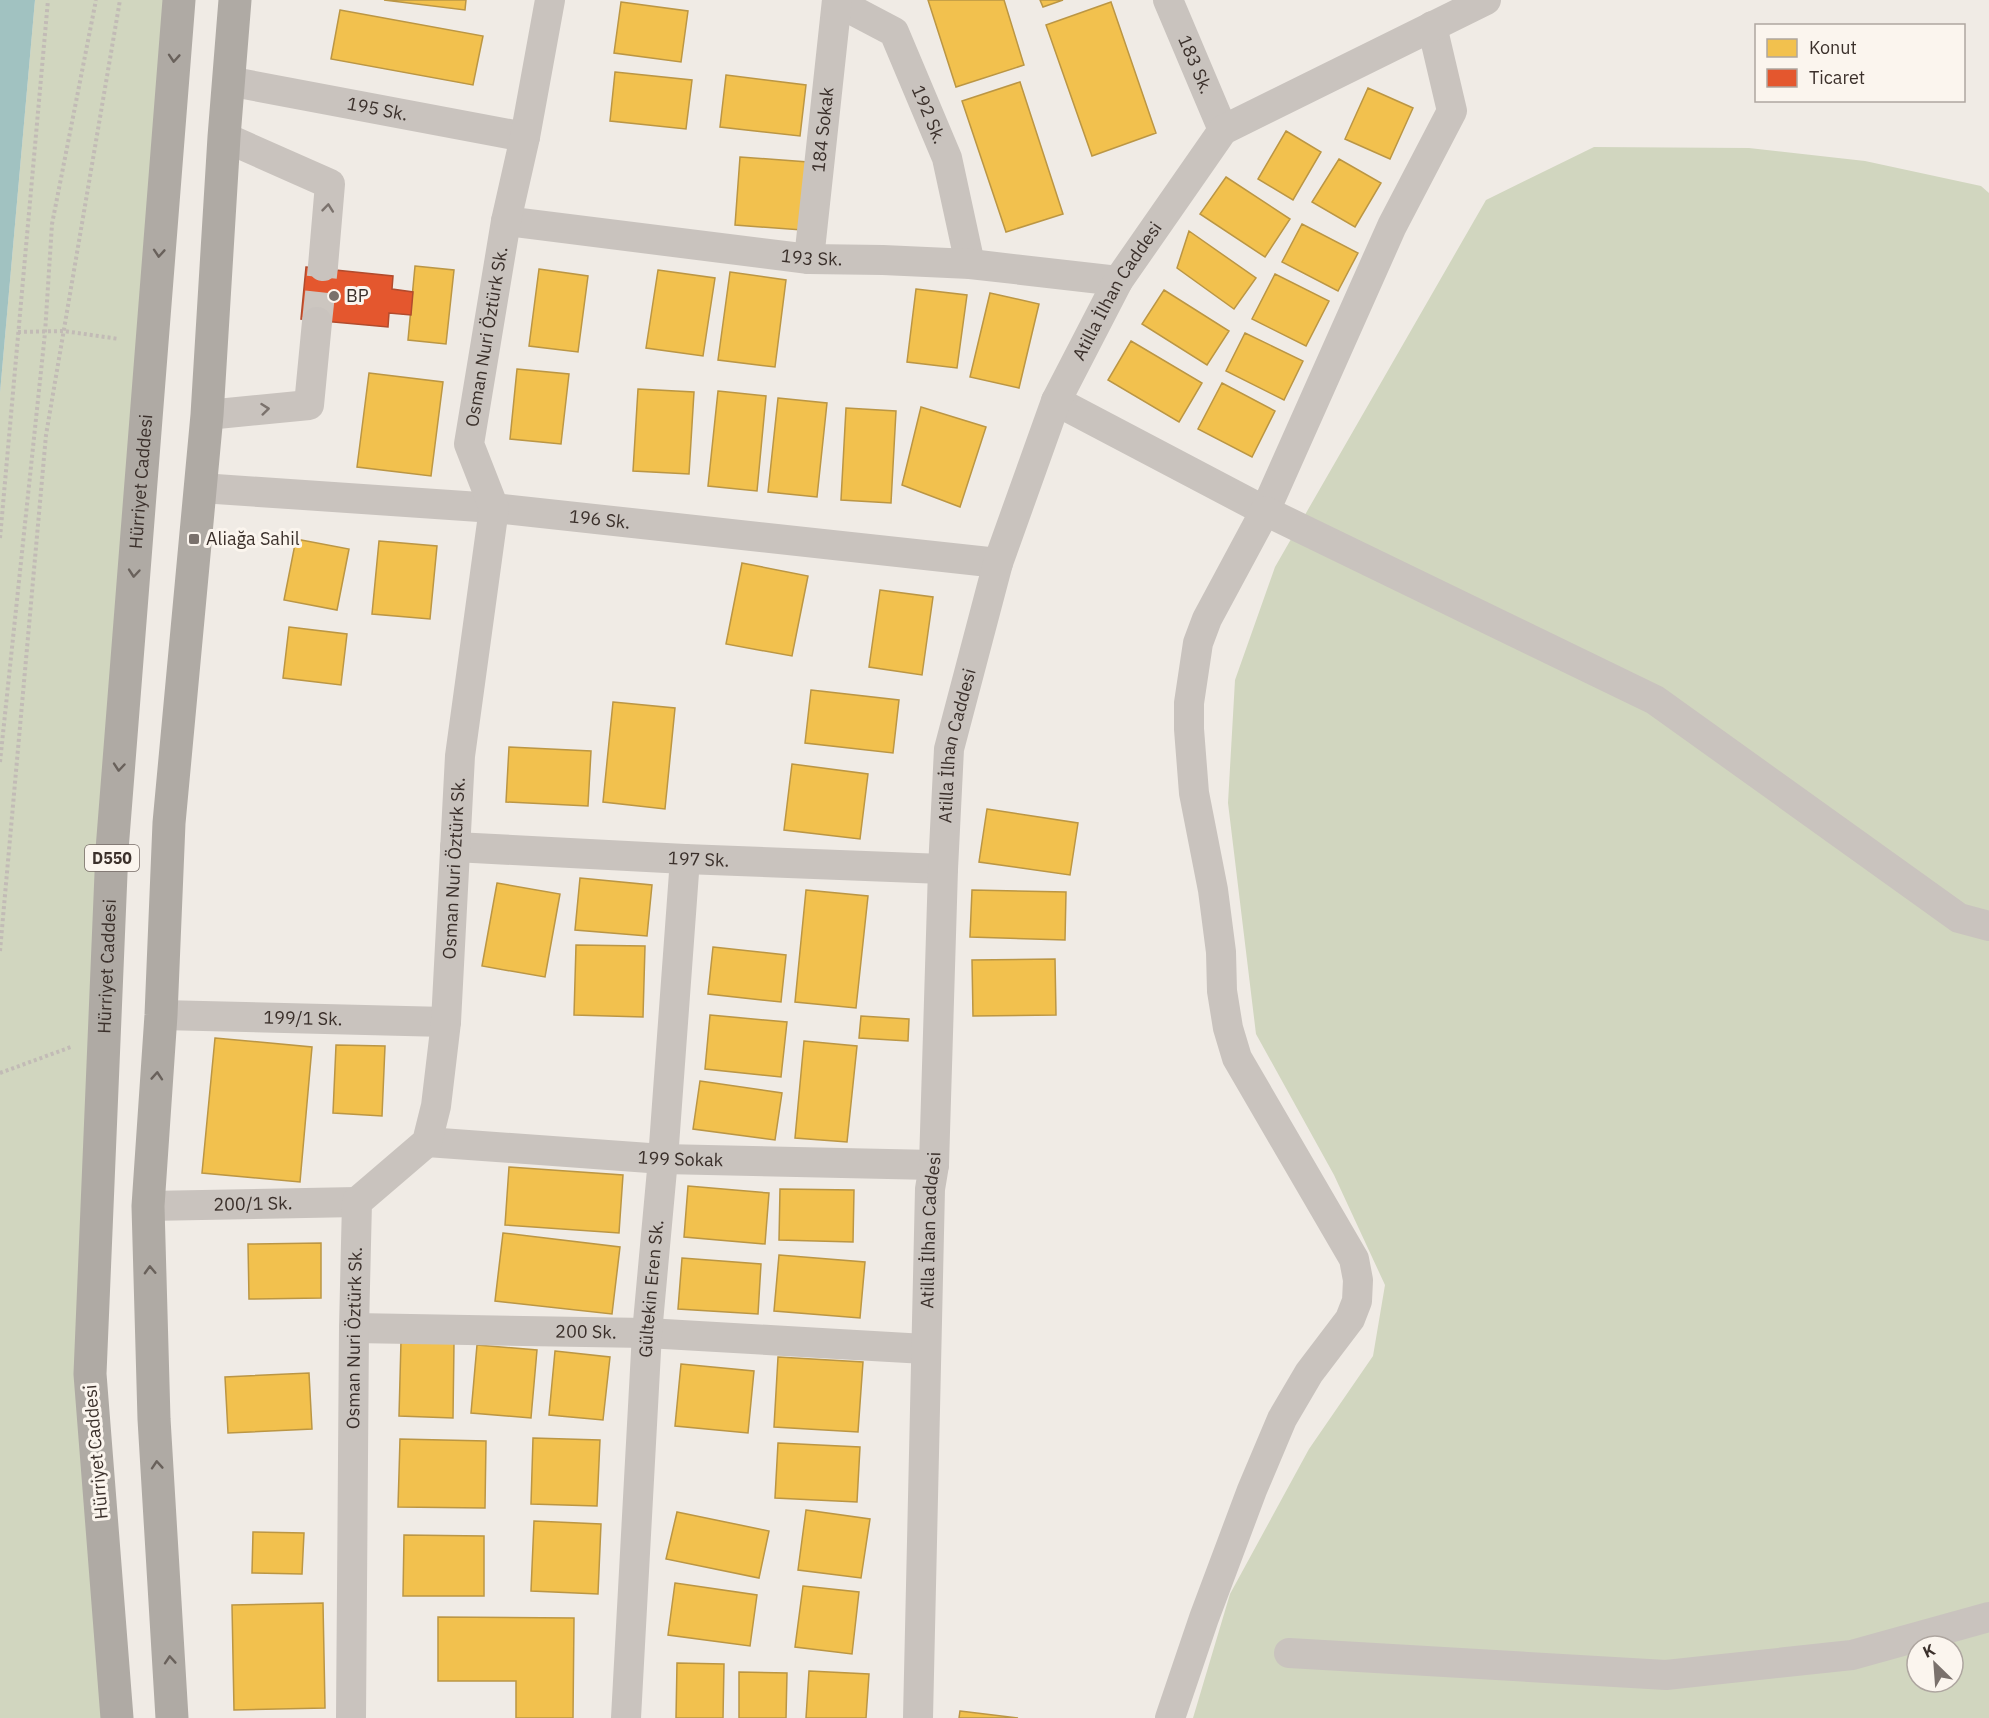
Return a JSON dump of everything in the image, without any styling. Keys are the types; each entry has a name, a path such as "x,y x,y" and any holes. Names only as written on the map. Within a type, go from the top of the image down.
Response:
{"highway":[{"name":"Hürriyet Caddesi","path":"117,1718 90,1374 112,850 179,0"},
{"path":"172,1718 154,1419 148,1206 161,1015 169,823 207,415 235,0"}],"street":[{"name":"Osman Nuri Öztürk Sk.","path":"427,1142 436,1106 446,1022 460,756 494,508 469,444 506,221 525,137 550,0"},
{"name":"183 Sk.","path":"1168,0 1223,130"},
{"name":"Atilla İlhan Caddesi","path":"918,1718 930,1189 934,1165 943,869 950,749 999,563 1056,401 1118,281 1223,130 1486,0"},
{"name":"184 Sokak","path":"809,259 837,1"},
{"name":"192 Sk.","path":"837,1 894,32 947,158 970,264"},
{"path":"1170,1718 1252,1490 1282,1419 1309,1373 1350,1319 1357,1302 1358,1280 1354,1259 1252,1085 1237,1058 1231,1038 1222,991 1221,952 1213,890 1194,793 1189,703 1198,643 1215,603 1265,511 1392,226 1452,111 1432,26"},
{"name":"195 Sk.","path":"228,81 525,137"},
{"path":"224,137 330,184 323,266"},
{"name":"193 Sk.","path":"506,221 809,259 970,264 1118,281"},
{"path":"207,415 309,405 317,322"},
{"path":"1056,401 1265,511 1654,700 1959,918 1989,926"},
{"name":"196 Sk.","path":"201,488 494,508 999,563"},
{"name":"197 Sk.","path":"455,847 943,869"},
{"name":"Gültekin Eren Sk.","path":"626,1718 647,1333 663,1159 685,859"},
{"name":"199/1 Sk.","path":"161,1015 446,1022"},
{"path":"357,1202 427,1142"},
{"name":"199 Sokak","path":"427,1142 663,1159 934,1165"},
{"name":"Osman Nuri Öztürk Sk.","path":"351,1718 357,1202"},
{"name":"200/1 Sk.","path":"148,1206 357,1202"},
{"name":"200 Sk.","path":"354,1329 647,1333 925,1349"},
{"path":"1289,1653 1666,1675 1852,1655 1989,1617"}],"path":[{"path":"0,538 48,0"},
{"path":"0,762 45,333 52,224 96,0"},
{"path":"0,951 46,435 120,0"},
{"path":"18,332 64,331 119,339"},
{"path":"0,1073 71,1047"}],"green space":[{"path":"35,0 179,0 90,1374 117,1718 0,1718 0,393"},
{"path":"1594,147 1749,148 1865,161 1981,186 1989,193 1989,1718 1193,1718 1230,1594 1309,1449 1373,1356 1385,1285 1334,1175 1256,1034 1228,803 1235,680 1275,567 1486,200"}],"water":[{"path":"0,0 35,0 0,393"}],"building: Konut":[{"path":"384,0 466,0 465,10"},
{"path":"928,0 1004,0 1024,65 956,87"},
{"path":"1040,0 1063,0 1043,7"},
{"path":"621,2 688,11 681,62 614,53"},
{"path":"1111,2 1156,133 1092,156 1046,25"},
{"path":"340,10 483,36 473,85 331,59"},
{"path":"615,72 692,80 686,129 610,121"},
{"path":"726,75 806,85 800,136 720,127"},
{"path":"1020,82 1063,214 1006,232 962,101"},
{"path":"1368,88 1413,108 1390,159 1345,139"},
{"path":"1286,131 1321,152 1293,200 1258,179"},
{"path":"740,157 808,162 802,230 735,225"},
{"path":"1339,159 1381,183 1355,227 1312,202"},
{"path":"1226,177 1290,219 1265,257 1200,214"},
{"path":"1302,224 1358,253 1338,291 1282,262"},
{"path":"1189,231 1256,278 1234,309 1177,268"},
{"path":"415,266 454,270 446,344 408,340"},
{"path":"539,269 588,276 578,352 529,346"},
{"path":"658,270 715,278 703,356 646,348"},
{"path":"730,272 786,280 775,367 718,360"},
{"path":"1275,274 1329,301 1306,346 1252,319"},
{"path":"916,289 967,295 957,368 907,362"},
{"path":"1164,290 1229,331 1207,365 1142,324"},
{"path":"990,293 1039,304 1019,388 970,377"},
{"path":"1245,333 1303,361 1284,400 1226,371"},
{"path":"1131,341 1202,383 1179,422 1108,380"},
{"path":"517,369 569,374 561,444 510,439"},
{"path":"369,373 443,382 431,476 357,467"},
{"path":"1222,383 1275,411 1252,457 1198,429"},
{"path":"638,389 694,392 689,474 633,471"},
{"path":"718,391 766,396 757,491 708,486"},
{"path":"778,398 827,403 817,497 768,492"},
{"path":"921,407 986,427 960,507 902,485"},
{"path":"846,408 896,411 891,503 841,500"},
{"path":"296,539 349,549 337,610 284,600"},
{"path":"379,541 437,546 430,619 372,614"},
{"path":"742,563 808,576 792,656 726,644"},
{"path":"880,590 933,597 922,675 869,667"},
{"path":"289,627 347,634 341,685 283,678"},
{"path":"811,690 899,700 893,753 805,743"},
{"path":"613,702 675,708 665,809 603,802"},
{"path":"509,747 591,751 588,806 506,802"},
{"path":"792,764 868,774 860,839 784,830"},
{"path":"987,809 1078,823 1070,875 979,862"},
{"path":"580,878 652,885 647,936 575,930"},
{"path":"497,883 560,894 545,977 482,966"},
{"path":"806,890 868,896 856,1008 795,1002"},
{"path":"972,890 1066,892 1065,940 970,937"},
{"path":"576,945 645,946 643,1017 574,1015"},
{"path":"713,947 786,955 781,1002 708,994"},
{"path":"1055,959 1056,1015 973,1016 972,960"},
{"path":"710,1015 787,1022 781,1077 705,1069"},
{"path":"861,1016 909,1019 908,1041 859,1038"},
{"path":"215,1038 312,1047 300,1182 202,1173"},
{"path":"804,1041 857,1046 847,1142 795,1138"},
{"path":"336,1045 385,1046 382,1116 333,1113"},
{"path":"700,1081 782,1093 775,1140 693,1129"},
{"path":"509,1167 623,1175 619,1233 505,1225"},
{"path":"688,1186 769,1193 765,1244 684,1237"},
{"path":"780,1189 854,1190 853,1242 779,1240"},
{"path":"503,1233 620,1247 612,1314 495,1301"},
{"path":"321,1243 321,1298 249,1299 248,1244"},
{"path":"779,1255 865,1262 860,1318 774,1311"},
{"path":"682,1258 761,1264 758,1314 678,1309"},
{"path":"401,1341 454,1342 453,1418 399,1416"},
{"path":"477,1345 537,1350 531,1418 471,1413"},
{"path":"555,1351 610,1357 603,1420 549,1415"},
{"path":"778,1357 863,1362 858,1432 774,1427"},
{"path":"681,1364 754,1371 748,1433 675,1426"},
{"path":"309,1373 312,1429 228,1433 225,1377"},
{"path":"533,1438 600,1440 597,1506 531,1504"},
{"path":"400,1439 486,1441 485,1508 398,1507"},
{"path":"778,1443 860,1447 857,1502 775,1498"},
{"path":"806,1510 870,1519 861,1578 798,1570"},
{"path":"677,1512 769,1531 759,1578 666,1559"},
{"path":"534,1521 601,1524 598,1594 531,1591"},
{"path":"253,1532 304,1533 302,1574 252,1573"},
{"path":"404,1535 484,1536 484,1596 403,1596"},
{"path":"675,1583 757,1595 750,1646 668,1635"},
{"path":"803,1586 859,1592 852,1654 795,1647"},
{"path":"323,1603 325,1708 234,1710 232,1605"},
{"path":"438,1617 574,1618 573,1718 516,1718 516,1681 438,1681"},
{"path":"677,1663 724,1664 723,1718 676,1718"},
{"path":"809,1671 869,1674 866,1718 806,1718"},
{"path":"739,1672 787,1673 786,1718 739,1718"},
{"path":"960,1711 1018,1718 959,1718"}],"building: Ticaret":[{"path":"306,267 393,276 392,289 413,292 411,315 389,313 388,327 301,319"}],"tunnel":[{"path":"317,322 323,266"}],"place":[{"name":"BP","path":"334,296"},
{"name":"Aliağa Sahil","path":"194,539"}]}
